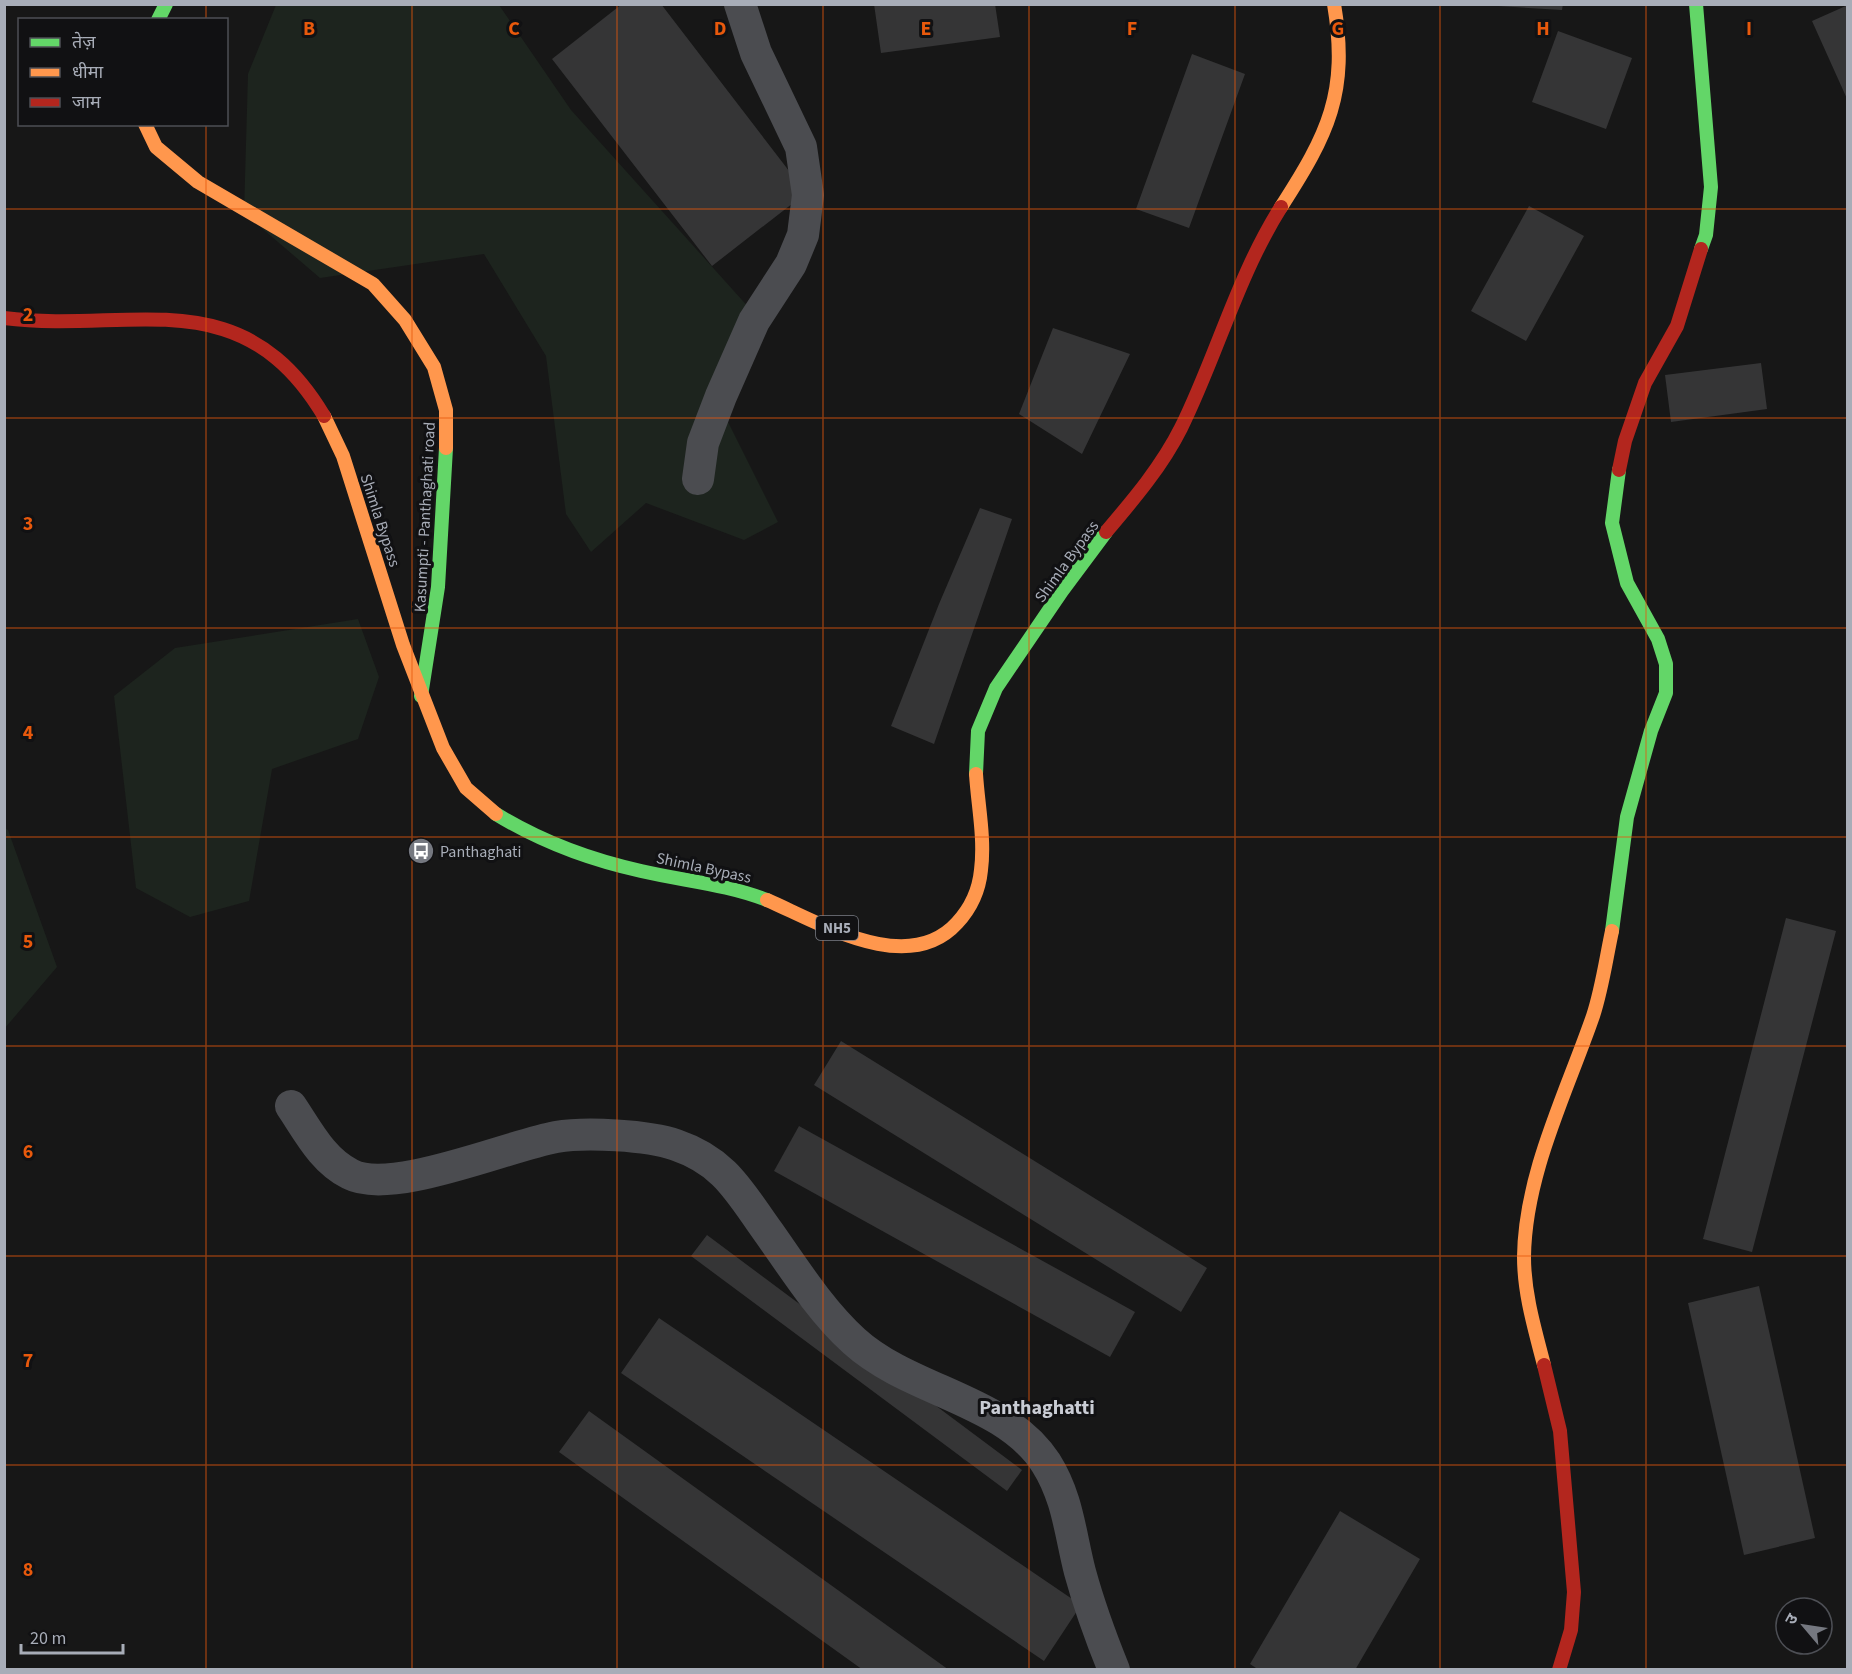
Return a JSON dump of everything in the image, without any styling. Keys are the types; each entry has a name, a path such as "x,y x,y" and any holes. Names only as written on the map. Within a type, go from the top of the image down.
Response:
{"main road":[{"path":"159,18 166,4"},
{"name":"Shimla Bypass","path":"4,318 31,323 180,319 213,325 252,341 301,382 336,437 421,696 453,772 478,802 509,822 545,838 634,870 722,885 762,897 856,936 892,947 910,948 947,935 971,908 978,894 983,859 976,789 975,747 984,712 1003,675 1091,551 1166,454 1188,414 1235,292 1254,253 1316,152 1331,115 1340,73 1334,4"},
{"path":"1557,1666 1572,1630 1574,1592 1560,1431 1529,1305 1524,1258 1529,1207 1546,1146 1594,1013 1617,910 1627,817 1651,731 1666,693 1666,664 1658,639 1627,583 1612,523 1616,484 1625,441 1645,383 1677,326 1706,235 1711,187 1702,52 1696,4"},
{"name":"Kasumpti - Panthaghati road","path":"146,126 156,147 198,182 374,284 405,320 434,367 446,410 446,458 438,587 421,696"}],"street":[{"path":"698,479 703,443 721,396 754,321 791,264 803,235 808,195 801,147 756,53 740,4"},
{"path":"291,1106 326,1158 351,1175 370,1180 417,1176 505,1149 559,1137 612,1136 674,1144 712,1162 742,1191 803,1279 855,1342 894,1370 1002,1421 1034,1449 1062,1492 1080,1570 1113,1670"}],"shaded area":[{"path":"276,5 499,5 571,110 751,310 722,410 778,522 744,540 646,503 591,552 566,514 546,356 484,254 320,278 244,213 248,74"},
{"path":"358,619 379,677 358,739 272,769 249,901 190,917 136,888 114,696 175,648"},
{"path":"5,828 8,830 57,967 5,1028"}],"building":[{"path":"622,4 661,4 806,193 712,266 552,59"},
{"path":"874,4 995,4 1000,37 881,53"},
{"path":"1466,4 1563,4 1562,10"},
{"path":"1848,5 1848,101 1812,21"},
{"path":"1558,31 1632,58 1606,129 1532,102"},
{"path":"1192,54 1245,74 1189,228 1136,209"},
{"path":"1529,206 1584,236 1526,341 1471,311"},
{"path":"1053,328 1130,354 1082,454 1019,414"},
{"path":"1761,363 1767,409 1671,422 1665,375"},
{"path":"980,508 1012,519 934,744 891,726"},
{"path":"1786,918 1836,931 1752,1252 1703,1239"},
{"path":"841,1041 1207,1268 1181,1312 814,1085"},
{"path":"799,1126 1135,1312 1110,1357 774,1171"},
{"path":"707,1235 1022,1470 1007,1491 691,1256"},
{"path":"1759,1286 1815,1538 1744,1555 1688,1303"},
{"path":"659,1318 1081,1605 1044,1661 621,1373"},
{"path":"589,1411 949,1670 863,1670 559,1452"},
{"path":"1340,1511 1420,1559 1355,1670 1259,1670 1250,1664"}],"traffic: fast":[{"path":"159,18 166,4"},
{"path":"1696,4 1711,187 1706,235 1701,249"},
{"path":"421,696 438,587 446,448"},
{"path":"1612,931 1627,817 1651,731 1666,693 1666,664 1658,639 1627,583 1612,523 1619,470"},
{"path":"976,774 978,731 996,688 1062,591 1106,532"},
{"path":"496,814 548,841 603,861 736,890 767,900"}],"traffic: slow":[{"path":"1281,207 1311,157 1331,112 1339,63 1334,4"},
{"path":"146,126 156,147 198,182 373,284 405,320 434,367 446,410 446,448"},
{"path":"324,416 343,456 403,645 443,748 466,788 496,814"},
{"path":"767,900 837,932 889,946 914,945 937,938 962,917 974,899 978,885 982,846 976,774"},
{"path":"1544,1365 1526,1285 1524,1257 1526,1226 1539,1165 1596,1006 1612,931"}],"traffic: jam":[{"path":"1106,532 1147,482 1181,428 1252,261 1281,207"},
{"path":"1619,470 1625,441 1645,383 1677,326 1701,249"},
{"path":"4,318 51,321 139,319 180,321 220,328 257,344 292,373 324,416"},
{"path":"1544,1365 1560,1431 1574,1592 1571,1630 1559,1670"}],"place":[{"name":"Panthaghati","path":"421,851"}],"district":[{"name":"Panthaghatti","path":"1037,1407"}]}
